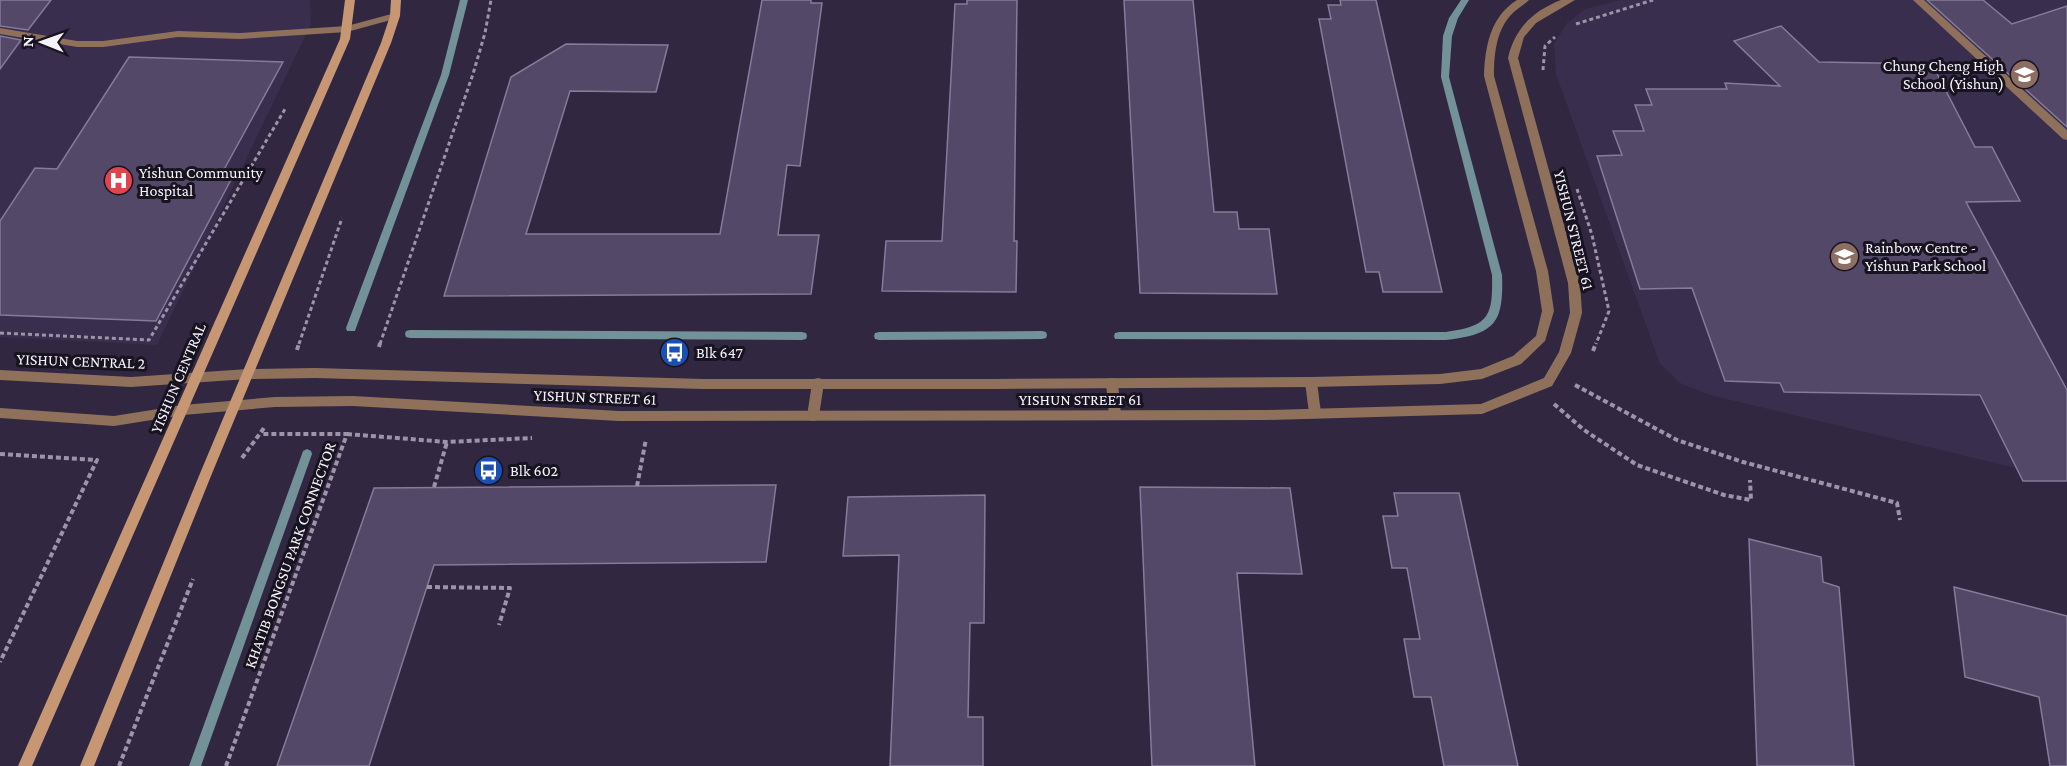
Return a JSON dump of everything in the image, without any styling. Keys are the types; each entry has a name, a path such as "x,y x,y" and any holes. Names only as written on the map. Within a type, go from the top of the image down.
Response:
{"main road":[{"name":"YISHUN CENTRAL","path":"25,766 345,39 350,0"},
{"path":"87,766 395,16 396,0"}],"street":[{"name":"YISHUN STREET 61","path":"196,377 315,373 703,384 1311,382 1440,379 1482,374 1518,360 1541,338 1548,310 1542,271 1489,76 1489,51 1496,28 1516,4 1524,0"},
{"name":"YISHUN STREET 61","path":"183,410 293,402 353,401 619,416 1115,415 1482,409 1548,382 1565,353 1576,313 1574,283 1513,58 1516,43 1523,29 1534,18 1570,0"},
{"path":"1918,0 2067,136"},
{"path":"0,31 77,44 103,44 178,34 240,36 347,29 395,16"},
{"name":"YISHUN CENTRAL 2","path":"0,375 131,382 196,377"},
{"path":"813,416 818,382"},
{"path":"1311,382 1315,413"},
{"path":"1112,383 1115,415"},
{"path":"0,413 114,421 183,410"}],"path":[{"path":"380,347 473,74 485,33 491,0"},
{"path":"0,333 149,340 289,103"},
{"path":"1572,384 1677,440 1743,462 1897,503 1900,520"},
{"path":"1551,401 1584,430 1637,465 1724,495 1751,500 1750,480"},
{"name":"KHATIB BONGSU PARK CONNECTOR","path":"226,766 347,434 261,434 242,457 238,468"},
{"path":"637,486 647,436"},
{"path":"434,488 447,442"},
{"path":"0,454 97,460 0,662"},
{"path":"119,766 194,578"},
{"path":"427,587 510,588 499,625"}],"shaded area":[{"name":"Yishun Community Hospital","path":"0,0 310,0 311,24 157,345 0,337"},
{"name":"Rainbow Centre - Yishun Park School","path":"1621,0 2067,0 2067,480 1710,395 1680,383 1660,364 1556,74 1554,44 1567,23 1585,9"}],"building":[{"path":"0,0 51,0 28,30 0,26"},
{"path":"762,0 811,0 811,3 822,3 800,166 787,165 778,235 819,235 811,294 444,296 511,77 566,44 668,45 656,92 570,91 526,234 720,234"},
{"path":"967,0 1017,0 1014,241 1017,241 1016,292 882,291 886,241 942,241 955,4 967,4"},
{"path":"1124,0 1193,0 1214,212 1237,212 1239,229 1269,229 1277,294 1140,293"},
{"path":"1340,0 1376,0 1442,292 1383,292 1379,272 1366,272 1319,19 1331,19 1328,5 1341,5"},
{"name":"Chung Cheng High School (Yishun)","path":"1927,0 1983,0 2012,24 2067,6 2067,127"},
{"name":"Rainbow Centre - Yishun Park School","path":"1781,26 1819,62 1932,64 1975,147 1992,147 2020,201 1966,202 2067,390 2067,481 2023,481 1980,395 1784,392 1780,383 1725,381 1692,288 1640,289 1597,156 1622,155 1613,131 1644,131 1635,105 1652,105 1646,89 1727,89 1725,83 1780,86 1734,41"},
{"path":"0,36 21,40 0,69"},
{"name":"Yishun Community Hospital","path":"129,57 283,62 221,175 233,176 156,321 0,315 0,221 35,168 57,169"},
{"path":"776,485 766,562 434,565 369,766 277,766 374,488"},
{"path":"1140,487 1290,488 1302,574 1237,573 1255,766 1152,766"},
{"path":"1394,493 1459,493 1518,766 1444,766 1431,697 1414,697 1404,639 1420,639 1407,568 1392,568 1383,516 1398,516"},
{"path":"985,495 984,623 970,623 968,717 983,717 983,766 890,766 899,555 843,556 848,497"},
{"path":"1749,539 1821,557 1823,582 1839,587 1854,766 1757,766"},
{"path":"1954,587 2067,616 2067,766 2050,766 2039,697 1965,677"}],"waterway":[{"path":"351,328 445,75 464,0"},
{"path":"1119,336 1446,336 1474,331 1490,321 1497,303 1497,275 1445,77 1445,56 1450,27 1465,0"},
{"path":"410,334 802,336"},
{"path":"879,336 1042,335"},
{"path":"195,766 307,454"}],"place":[{"name":"Chung Cheng High School (Yishun)","path":"2025,74"},
{"name":"Yishun Community Hospital","path":"118,181"},
{"name":"Rainbow Centre - Yishun Park School","path":"1844,256"},
{"name":"Blk 647","path":"675,352"},
{"name":"Blk 602","path":"489,470"}]}
